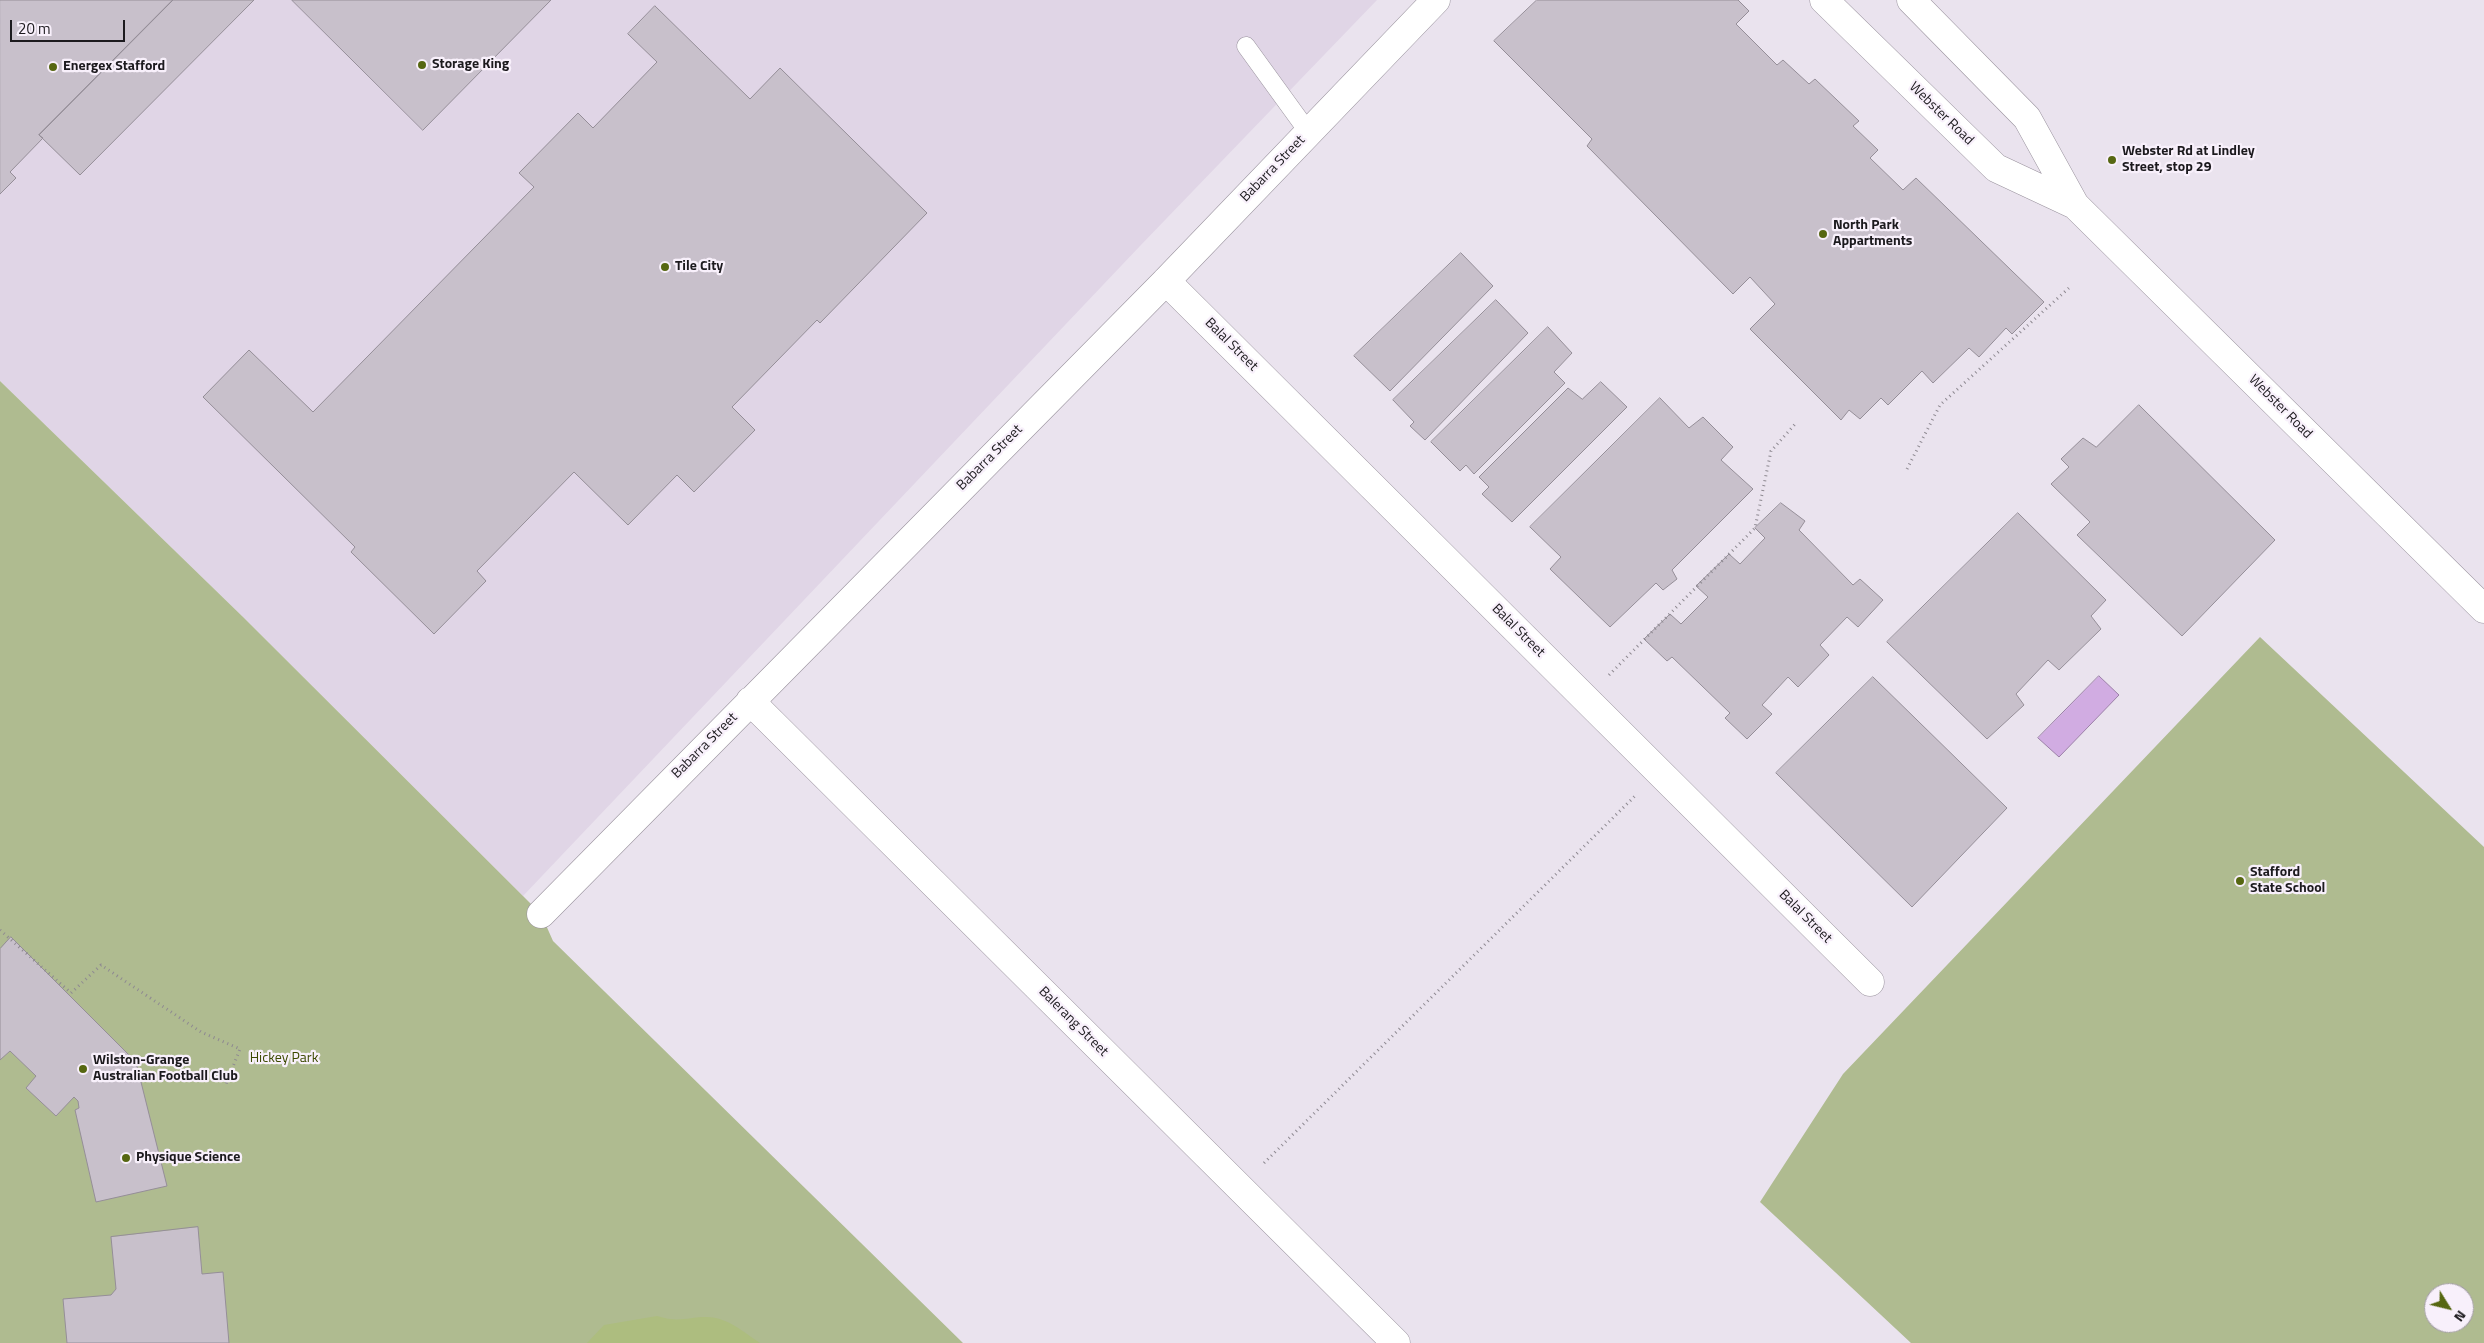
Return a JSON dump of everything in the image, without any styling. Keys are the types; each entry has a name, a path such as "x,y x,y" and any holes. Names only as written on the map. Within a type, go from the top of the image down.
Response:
{"street":[{"name":"Babarra Street","path":"541,914 1166,281 1436,0"},
{"name":"Webster Road","path":"1824,0 1996,168 2075,205"},
{"name":"Webster Road","path":"1912,0 2027,118 2075,205 2484,609"},
{"name":"Balal Street","path":"1166,281 1870,982"},
{"name":"Balerang Street","path":"750,701 1396,1343"}],"lane":[{"path":"1246,46 1309,132"}],"path":[{"path":"1907,468 1940,405 2070,287"},
{"path":"1586,698 1755,528 1771,451 1797,422"},
{"path":"1239,1187 1659,771"},
{"path":"0,930 71,993 101,965 201,1032 240,1050 226,1084"}],"shaded area":[{"path":"0,0 1377,0 1140,246 523,896 242,616 0,381"},
{"path":"2099,676 2119,695 2059,757 2038,738"}],"green space":[{"name":"Hickey Park","path":"0,381 242,616 541,914 553,941 963,1343 0,1343"},
{"name":"Stafford State School","path":"2260,637 2484,847 2484,1343 1911,1343 1760,1202 1843,1074"},
{"path":"657,1316 677,1319 707,1317 722,1320 735,1326 760,1343 587,1343 604,1325"}],"building":[{"name":"Energex Stafford","path":"0,0 173,0 39,135 43,138 10,172 16,178 0,194"},
{"path":"173,0 254,0 80,175 39,135"},
{"name":"Storage King","path":"292,0 551,0 423,130"},
{"name":"North Park Appartments","path":"1537,0 1738,0 1749,11 1736,24 1777,65 1783,60 1809,84 1815,79 1859,121 1853,126 1878,150 1870,158 1903,190 1916,178 2044,302 2012,334 2006,328 1979,357 1969,348 1933,383 1922,371 1888,405 1881,398 1860,419 1849,410 1841,420 1750,329 1775,304 1750,277 1733,294 1587,146 1592,139 1494,41"},
{"name":"Tile City","path":"655,6 750,99 780,68 927,213 820,323 817,320 732,407 755,430 694,492 677,475 628,525 574,472 477,571 486,581 434,634 351,552 355,547 203,397 249,350 313,412 534,187 519,173 578,113 593,128 657,62 628,34"},
{"path":"1461,253 1493,286 1390,391 1354,356"},
{"path":"1496,300 1528,333 1425,440 1410,426 1414,422 1393,400"},
{"path":"1548,327 1572,353 1554,372 1565,383 1474,474 1466,465 1460,471 1431,442"},
{"path":"1601,382 1627,407 1512,522 1482,494 1489,487 1479,477 1568,388 1582,399"},
{"path":"1660,398 1689,428 1703,417 1733,447 1721,460 1753,489 1672,570 1677,579 1663,590 1656,583 1610,627 1550,569 1561,557 1530,527"},
{"path":"2139,405 2275,540 2182,636 2077,535 2090,522 2051,484 2069,467 2061,459 2083,438 2096,447"},
{"path":"1781,503 1805,521 1799,530 1853,585 1860,579 1883,600 1858,627 1847,617 1820,645 1829,655 1798,687 1788,677 1762,705 1772,714 1747,739 1725,718 1730,713 1672,657 1667,661 1644,639 1670,614 1681,624 1708,597 1696,586 1729,554 1740,564 1765,538 1755,528"},
{"path":"2018,513 2106,600 2091,616 2101,629 2059,670 2048,660 2016,694 2024,705 1987,739 1887,642"},
{"path":"1873,677 2007,808 1912,907 1776,773"},
{"name":"Wilston-Grange Australian Football Club","path":"11,937 136,1062 167,1186 96,1202 75,1110 79,1108 78,1101 74,1097 56,1116 26,1088 36,1076 10,1051 0,1060 0,949"},
{"path":"198,1227 202,1274 223,1272 229,1343 67,1343 63,1299 111,1295 116,1289 111,1237"}],"place":[{"name":"Storage King","path":"422,65"},
{"name":"Energex Stafford","path":"53,67"},
{"name":"Webster Rd at Lindley Street, stop 29","path":"2112,160"},
{"name":"North Park Appartments","path":"1823,234"},
{"name":"Tile City","path":"665,267"},
{"name":"Stafford State School","path":"2240,881"},
{"name":"Wilston-Grange Australian Football Club","path":"83,1069"},
{"name":"Physique Science","path":"126,1158"}]}
